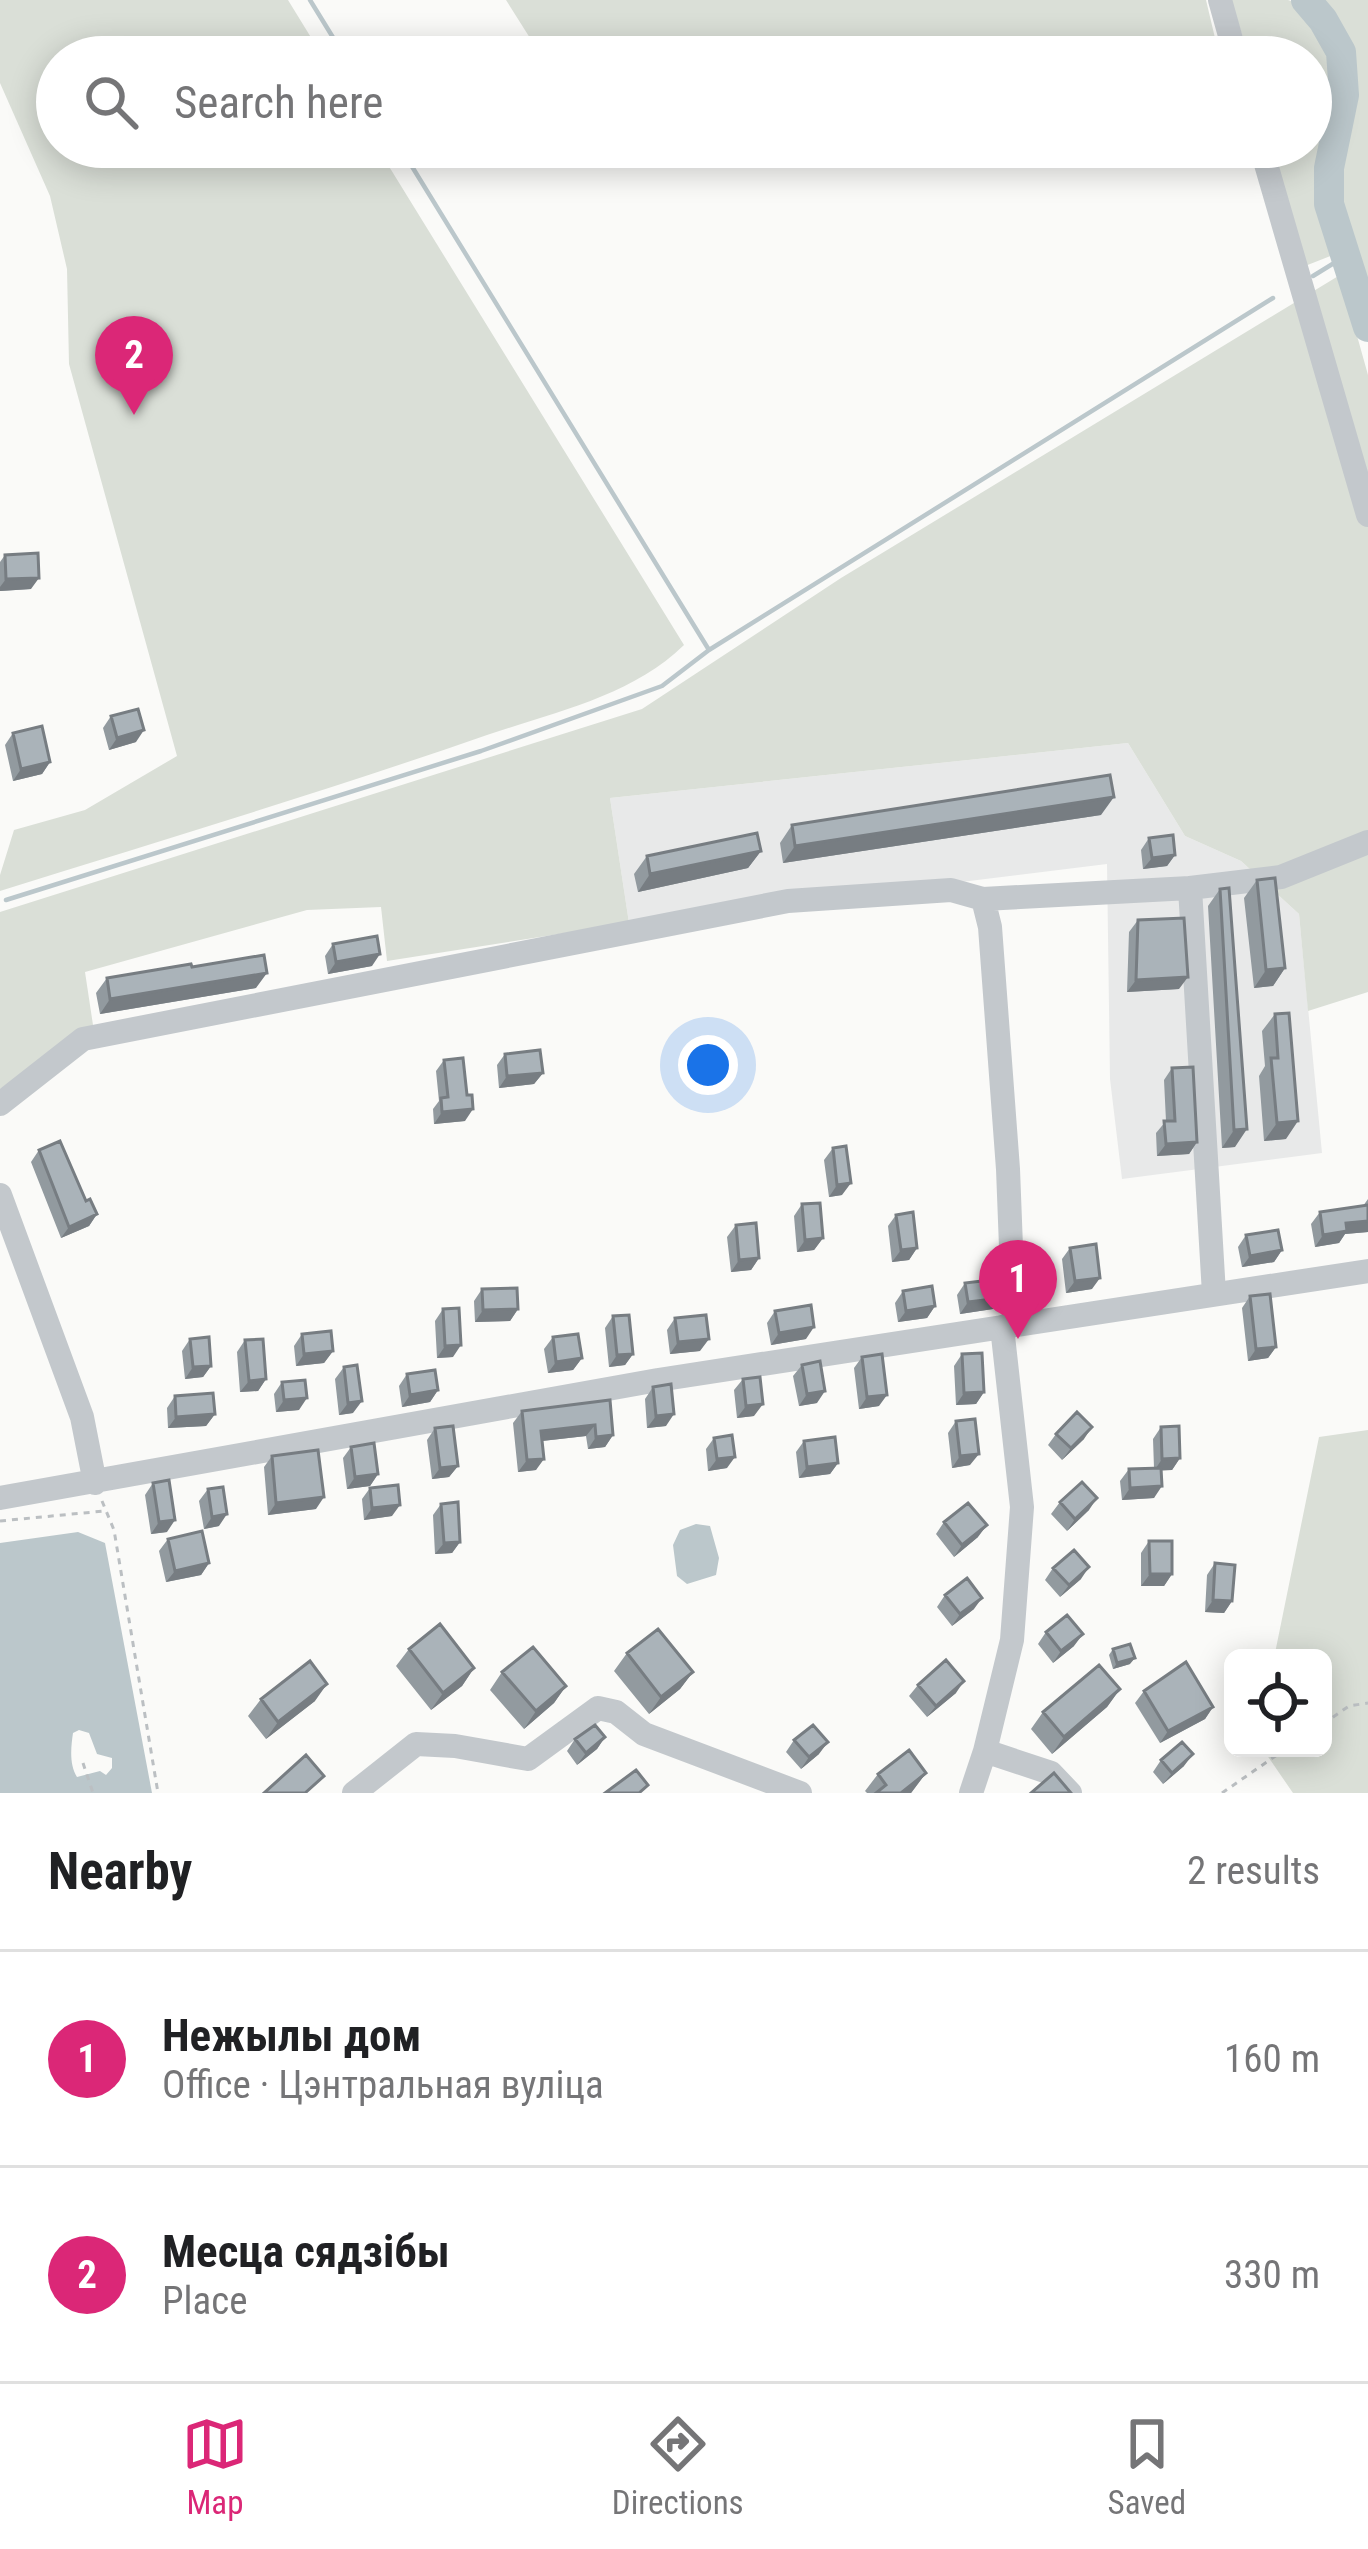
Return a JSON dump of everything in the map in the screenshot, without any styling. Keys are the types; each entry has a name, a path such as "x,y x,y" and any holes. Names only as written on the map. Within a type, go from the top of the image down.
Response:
{"street":[{"path":"1220,0 1230,36"},
{"path":"1268,168 1368,515"},
{"path":"0,1104 83,1039 788,901 952,890 983,898 1190,888 1281,877 1368,842"},
{"path":"1190,888 1214,1294"},
{"path":"971,1793 986,1751 1012,1640 1022,1507 1008,1326 1008,1169 990,927 983,898"},
{"path":"0,1195 82,1417 94,1483"},
{"path":"0,1498 658,1380 1368,1271"},
{"path":"354,1793 416,1744 455,1745 528,1759 598,1708 616,1712 644,1735 800,1793"},
{"path":"986,1751 1051,1773 1070,1793"}],"path":[{"path":"0,1521 106,1510 114,1530 158,1793"},
{"path":"1332,1718 1348,1706 1368,1703"},
{"path":"1222,1793 1274,1757"},
{"path":"83,1763 93,1793"}],"shaded area":[{"path":"0,0 288,0 310,36 36,36 36,164 0,83"},
{"path":"506,0 1206,0 1215,36 529,36"},
{"path":"1231,0 1288,0 1300,7 1318,36 1242,36"},
{"path":"1318,0 1368,0 1368,295 1337,182 1352,121 1349,52 1341,28"},
{"path":"38,168 390,168 684,645 641,677 566,710 0,891 14,830 85,810 177,756 69,364 67,269 50,196"},
{"path":"1279,168 1318,168 1333,255 1305,266"},
{"path":"1340,275 1368,375 1368,992 1308,1011 1299,914 1241,861 1185,836 1128,743 610,798 629,923 387,961 381,907 307,910 85,972 93,1025 0,1089 0,912 642,709 841,578"},
{"path":"1128,743 1185,836 1241,861 1299,914 1322,1153 1122,1179 1110,1079 1107,864 629,923 610,798"},
{"path":"1368,1430 1368,1793 1293,1793 1268,1757 1332,1757 1332,1649 1276,1649 1319,1437"},
{"path":"696,1524 710,1526 719,1558 716,1575 687,1584 677,1576 673,1545 680,1530"},
{"path":"78,1532 105,1543 152,1793 0,1793 0,1543","holes":["73,1733 89,1733 97,1754 112,1758 112,1768 106,1775 100,1771 77,1777"]}],"building":[{"path":"38,553 39,578 6,579 5,555"},
{"path":"138,709 144,730 117,738 111,716"},
{"path":"42,726 50,762 21,769 13,733"},
{"path":"1110,775 1114,797 795,846 792,825"},
{"path":"757,833 761,851 650,874 647,856"},
{"path":"1173,835 1175,855 1152,858 1149,838"},
{"path":"1275,878 1285,968 1266,970 1257,880"},
{"path":"1229,888 1247,1129 1234,1130 1220,889"},
{"path":"1184,918 1188,977 1136,980 1138,920"},
{"path":"377,936 380,954 336,962 333,944"},
{"path":"264,955 267,973 110,999 107,978"},
{"path":"1289,1013 1298,1121 1277,1123 1271,1058 1278,1058 1275,1014"},
{"path":"540,1050 543,1073 507,1076 505,1054"},
{"path":"463,1058 473,1109 442,1112 441,1098 448,1097 444,1060"},
{"path":"1193,1067 1197,1142 1166,1144 1164,1121 1175,1121 1172,1068"},
{"path":"60,1141 86,1201 90,1199 97,1214 69,1227 39,1150"},
{"path":"846,1146 851,1183 837,1185 833,1148"},
{"path":"820,1203 823,1238 805,1240 802,1204"},
{"path":"1368,1205 1368,1221 1346,1223 1347,1231 1323,1235 1320,1212"},
{"path":"913,1212 917,1248 901,1250 896,1215"},
{"path":"756,1223 759,1258 739,1260 736,1225"},
{"path":"1278,1230 1282,1250 1250,1256 1246,1235"},
{"path":"1096,1244 1100,1278 1075,1281 1070,1248"},
{"path":"999,1279 1001,1298 968,1302 965,1283"},
{"path":"932,1286 935,1306 906,1311 903,1291"},
{"path":"517,1288 518,1309 483,1310 482,1289"},
{"path":"1270,1294 1276,1347 1256,1349 1250,1296"},
{"path":"811,1305 814,1327 779,1333 775,1311"},
{"path":"459,1308 461,1345 445,1346 443,1309"},
{"path":"629,1315 633,1354 617,1355 613,1316"},
{"path":"706,1315 709,1339 678,1342 675,1318"},
{"path":"331,1331 333,1351 304,1354 302,1334"},
{"path":"578,1334 582,1358 556,1362 553,1337"},
{"path":"209,1337 211,1366 193,1367 190,1339"},
{"path":"263,1339 266,1379 249,1381 245,1340"},
{"path":"982,1353 984,1392 964,1393 962,1354"},
{"path":"882,1354 887,1395 867,1397 862,1357"},
{"path":"820,1361 825,1391 807,1394 802,1365"},
{"path":"357,1365 362,1401 348,1403 344,1367"},
{"path":"435,1370 438,1390 410,1395 407,1374"},
{"path":"760,1377 763,1404 746,1406 743,1379"},
{"path":"305,1380 307,1398 284,1400 282,1382"},
{"path":"671,1384 674,1414 656,1416 653,1387"},
{"path":"213,1393 215,1414 176,1417 175,1396"},
{"path":"610,1400 613,1435 596,1437 595,1425 541,1431 544,1459 527,1460 522,1411"},
{"path":"1077,1412 1092,1427 1071,1448 1056,1434"},
{"path":"975,1419 979,1454 960,1456 956,1421"},
{"path":"453,1426 458,1466 440,1468 435,1428"},
{"path":"1179,1426 1180,1458 1162,1459 1161,1427"},
{"path":"732,1435 735,1457 717,1459 714,1438"},
{"path":"835,1437 838,1463 807,1467 804,1441"},
{"path":"374,1443 378,1474 355,1477 351,1447"},
{"path":"318,1450 324,1497 276,1503 272,1456"},
{"path":"1161,1468 1162,1486 1130,1488 1129,1469"},
{"path":"169,1480 175,1520 159,1522 153,1483"},
{"path":"1082,1482 1097,1498 1075,1519 1060,1502"},
{"path":"398,1485 400,1505 372,1508 370,1488"},
{"path":"223,1487 227,1514 212,1517 208,1489"},
{"path":"458,1502 460,1542 444,1543 441,1504"},
{"path":"968,1503 987,1525 962,1545 944,1522"},
{"path":"202,1531 209,1563 175,1571 168,1539"},
{"path":"1149,1541 1172,1541 1172,1574 1150,1574"},
{"path":"1074,1550 1089,1567 1069,1585 1053,1568"},
{"path":"1215,1563 1235,1565 1232,1601 1213,1600"},
{"path":"967,1578 982,1598 960,1614 945,1595"},
{"path":"1067,1615 1083,1634 1061,1651 1046,1632"},
{"path":"440,1624 474,1668 443,1693 409,1649"},
{"path":"658,1629 693,1672 661,1697 627,1653"},
{"path":"1130,1644 1135,1658 1117,1663 1113,1649"},
{"path":"533,1647 566,1686 536,1711 502,1672"},
{"path":"946,1660 964,1681 936,1706 918,1685"},
{"path":"310,1661 327,1684 278,1722 261,1699"},
{"path":"1186,1662 1213,1707 1168,1731 1144,1691"},
{"path":"1099,1665 1120,1689 1064,1737 1043,1712"},
{"path":"595,1725 605,1737 586,1753 575,1739"},
{"path":"813,1725 828,1742 809,1757 794,1740"},
{"path":"1182,1742 1193,1754 1172,1773 1161,1760"},
{"path":"909,1750 926,1773 901,1793 876,1793 886,1785 878,1774"},
{"path":"306,1755 324,1776 305,1793 264,1793"},
{"path":"636,1770 648,1785 639,1793 605,1793"},
{"path":"1054,1773 1071,1793 1031,1793"}],"waterway":[{"path":"310,0 332,36"},
{"path":"1306,0 1332,36"},
{"path":"1332,36 1341,52 1344,95 1332,153"},
{"path":"413,168 709,650"},
{"path":"1329,168 1329,204 1368,327"},
{"path":"1313,276 1347,255"},
{"path":"6,900 481,751 662,686 709,650 1273,298"}],"place":[{"name":"Месца сядзібы","path":"134,415"},
{"name":"Нежылы дом","path":"1018,1339"}]}
